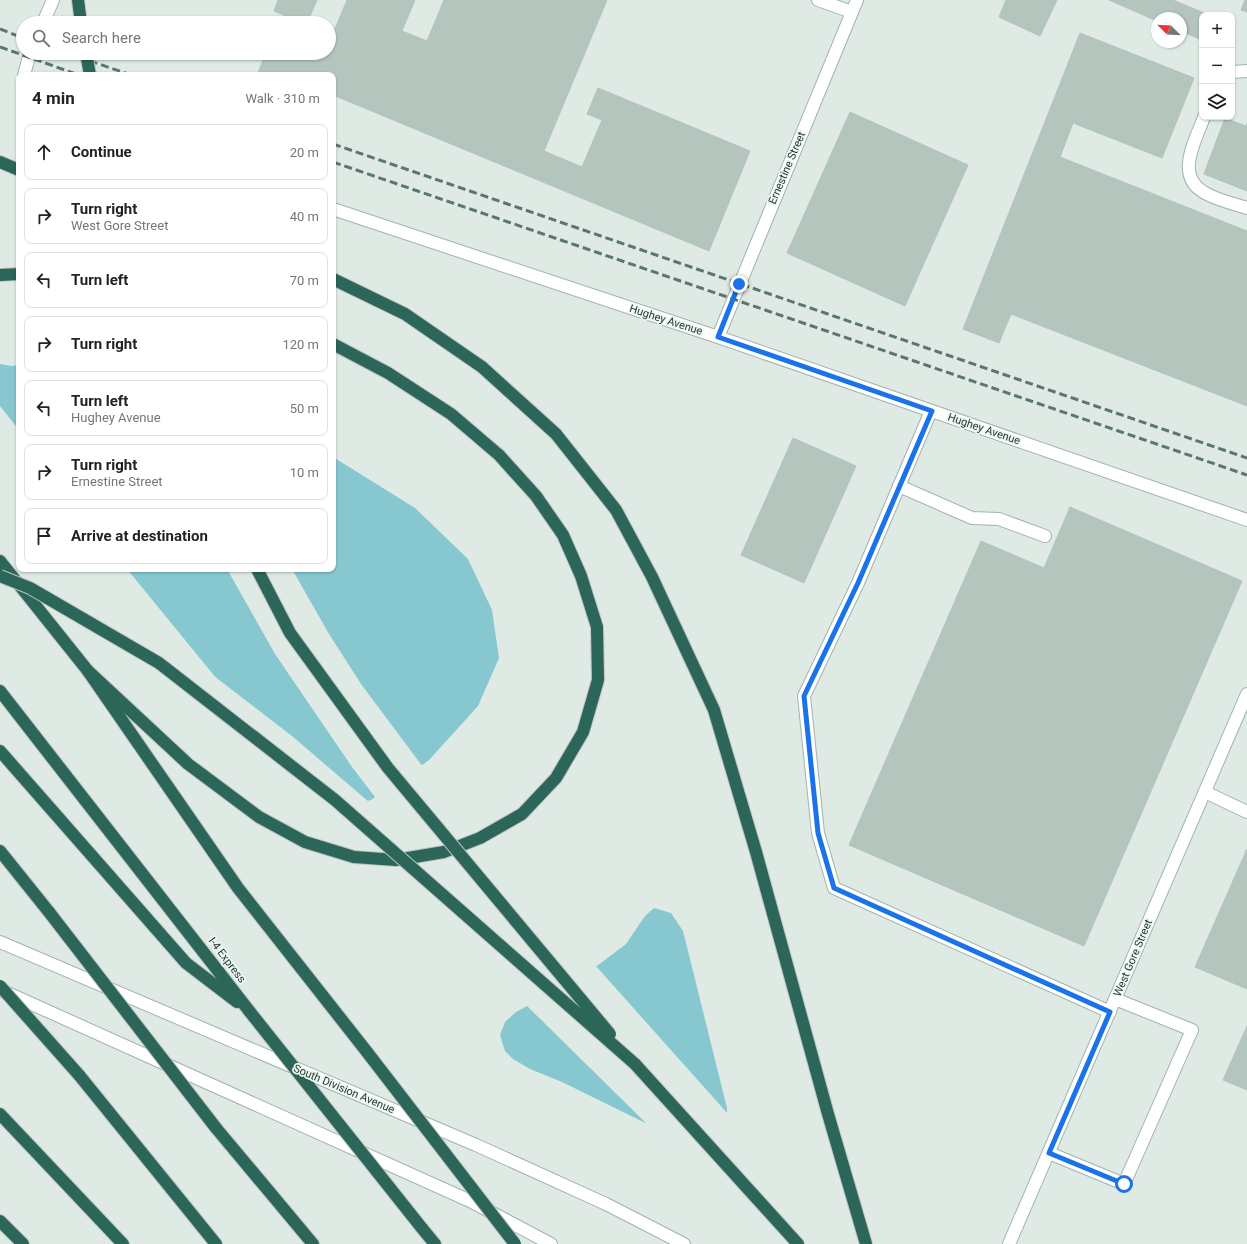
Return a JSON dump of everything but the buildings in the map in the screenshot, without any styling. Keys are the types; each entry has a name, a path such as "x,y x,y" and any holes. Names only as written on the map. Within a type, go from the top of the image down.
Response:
{"highway":[{"path":"78,0 81,16"},
{"path":"87,60 89,72"},
{"path":"0,162 16,169"},
{"path":"0,275 16,274"},
{"path":"336,280 405,314 482,367 556,434 616,510 652,577 714,710 756,852 828,1114 866,1244"},
{"path":"88,671 188,764 259,817 305,842 354,857 396,860 444,852 480,838 522,814 556,778 583,732 598,680 597,627 581,576 563,535 536,496 499,455 451,414 388,373 336,346"},
{"path":"0,561 88,671 238,888 515,1244"},
{"path":"259,572 290,632 388,768 635,1064 798,1244"},
{"path":"0,576 30,588 159,663 335,800 635,1064"},
{"name":"I-4 Express","path":"0,691 177,916 250,1012 435,1244"},
{"path":"0,751 158,933 186,963 250,1012"},
{"path":"0,851 216,1128 312,1244"},
{"path":"0,986 79,1074 216,1244"},
{"path":"0,1114 123,1244"},
{"path":"0,1221 22,1244"}],"street":[{"path":"46,16 53,0"},
{"path":"818,0 852,12"},
{"name":"Ernestine Street","path":"718,337 857,0"},
{"path":"25,72 28,60"},
{"path":"1235,72 1247,71"},
{"path":"1203,120 1190,155 1188,174 1195,187 1208,195 1247,208"},
{"name":"Hughey Avenue","path":"336,210 718,337 1247,520"},
{"path":"932,411 858,583 804,696 818,833 834,888 1110,1012"},
{"path":"899,486 972,518 999,519 1045,536"},
{"name":"West Gore Street","path":"1010,1244 1247,694"},
{"path":"1205,792 1247,812"},
{"name":"South Division Avenue","path":"0,942 483,1148 606,1204 684,1244"},
{"path":"0,989 470,1201 551,1244"},
{"path":"1049,1153 1124,1184 1192,1030 1116,999"}],"water":[{"path":"0,364 16,365 16,426 0,406"},
{"path":"336,459 415,508 468,559 492,610 499,658 478,706 429,760 377,798 361,803 221,684 129,572 336,572"},
{"path":"654,908 671,913 683,931 727,1108 727,1130 674,1137 562,1082 530,1069 513,1059 505,1051 500,1035 505,1022 516,1012 585,975 626,944 645,916"}],"pier":[{"path":"229,572 294,572 329,634 361,684 423,767 378,800 361,805 337,792 280,747 210,673 292,736 369,802 375,797 352,767 275,654"},
{"path":"595,965 729,1115 729,1130 722,1145 701,1148 673,1139 652,1129 525,1004 584,973"}],"railway":[{"path":"0,29 16,35"},
{"path":"0,47 16,53"},
{"path":"37,60 71,72"},
{"path":"87,60 122,72"},
{"path":"336,145 1247,458"},
{"path":"336,163 1247,475"}],"route":[{"path":"739,284 718,337 932,411 858,583 804,696 818,833 834,888 1110,1012 1049,1153 1124,1184"}]}
